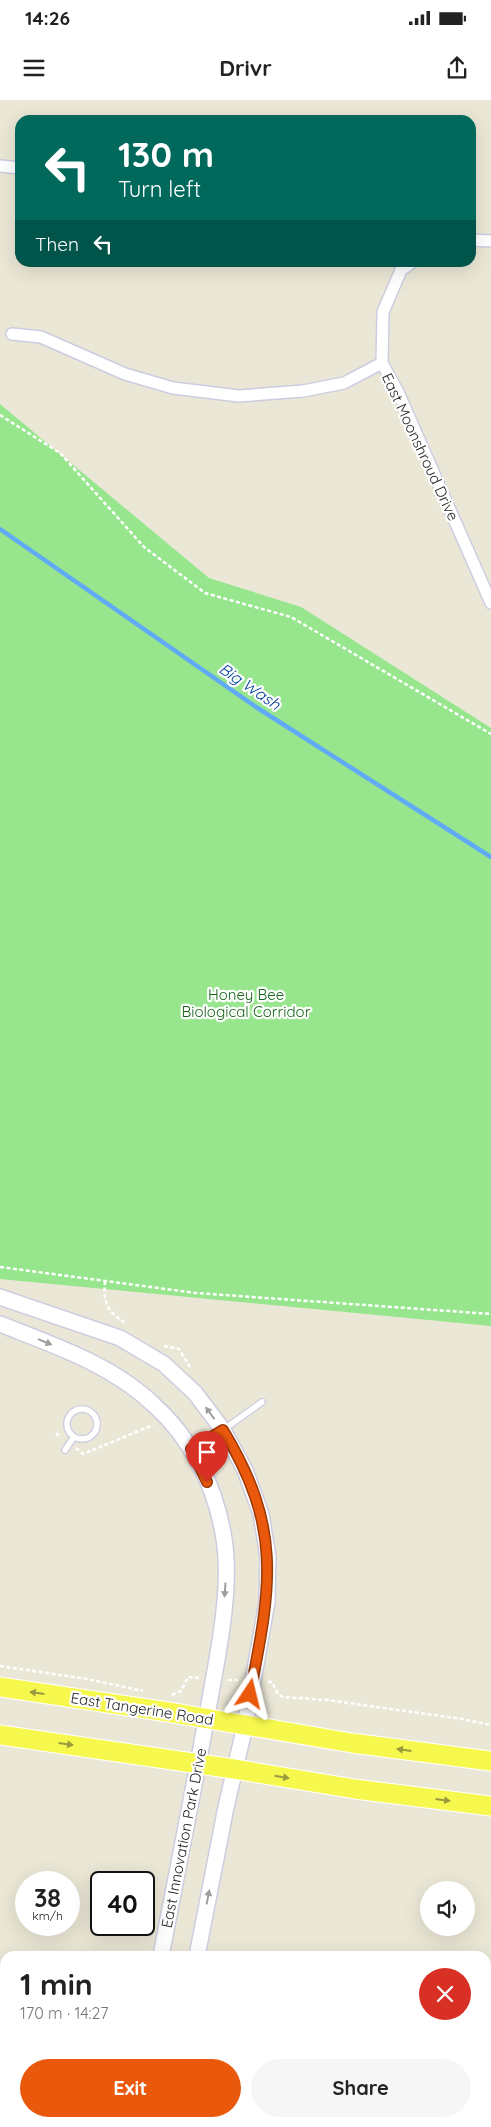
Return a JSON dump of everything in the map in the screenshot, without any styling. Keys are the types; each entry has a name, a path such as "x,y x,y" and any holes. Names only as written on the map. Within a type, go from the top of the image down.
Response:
{"main road":[{"name":"East Tangerine Road","path":"0,1687 352,1743 491,1761"},
{"path":"0,1734 234,1768 364,1790 491,1806"}],"street":[{"path":"0,166 15,168"},
{"path":"476,240 491,241"},
{"name":"East Moonshroud Drive","path":"397,267 383,312 382,364 398,392 491,603"},
{"path":"12,334 41,338 125,374 173,388 239,396 304,392 344,383 382,364"},
{"path":"0,1297 96,1328 120,1338 164,1364 190,1388 223,1430 254,1491 265,1535 269,1578 267,1602 245,1726 234,1768 198,1951"},
{"name":"East Innovation Park Drive","path":"0,1324 60,1348 112,1373 142,1394 168,1419 191,1449 213,1495 224,1541 225,1595 199,1763 162,1951"}],"lane":[{"path":"191,1449 223,1430 262,1402"},
{"path":"78,1410 91,1412 98,1423 93,1436 87,1439 74,1437 69,1432 68,1418 78,1410"},
{"path":"64,1450 74,1437"}],"path":[{"path":"0,415 60,453 144,547 205,593 291,617 491,734"},
{"path":"0,1266 272,1300 491,1314"},
{"path":"56,1433 83,1454 168,1419"},
{"path":"0,1666 87,1678 146,1692"},
{"path":"165,1696 181,1691 188,1677 272,1682 278,1694 283,1698 346,1702 491,1725"}],"green space":[{"name":"Honey Bee Biological Corridor","path":"0,404 209,578 301,607 491,728 491,1326 0,1279"}],"waterway":[{"name":"Big Wash","path":"0,529 256,707 491,857"}],"route":[{"path":"207,1482 202,1468 191,1449 223,1430 235,1450 254,1491 261,1514 268,1557 267,1602 250,1694"}]}
